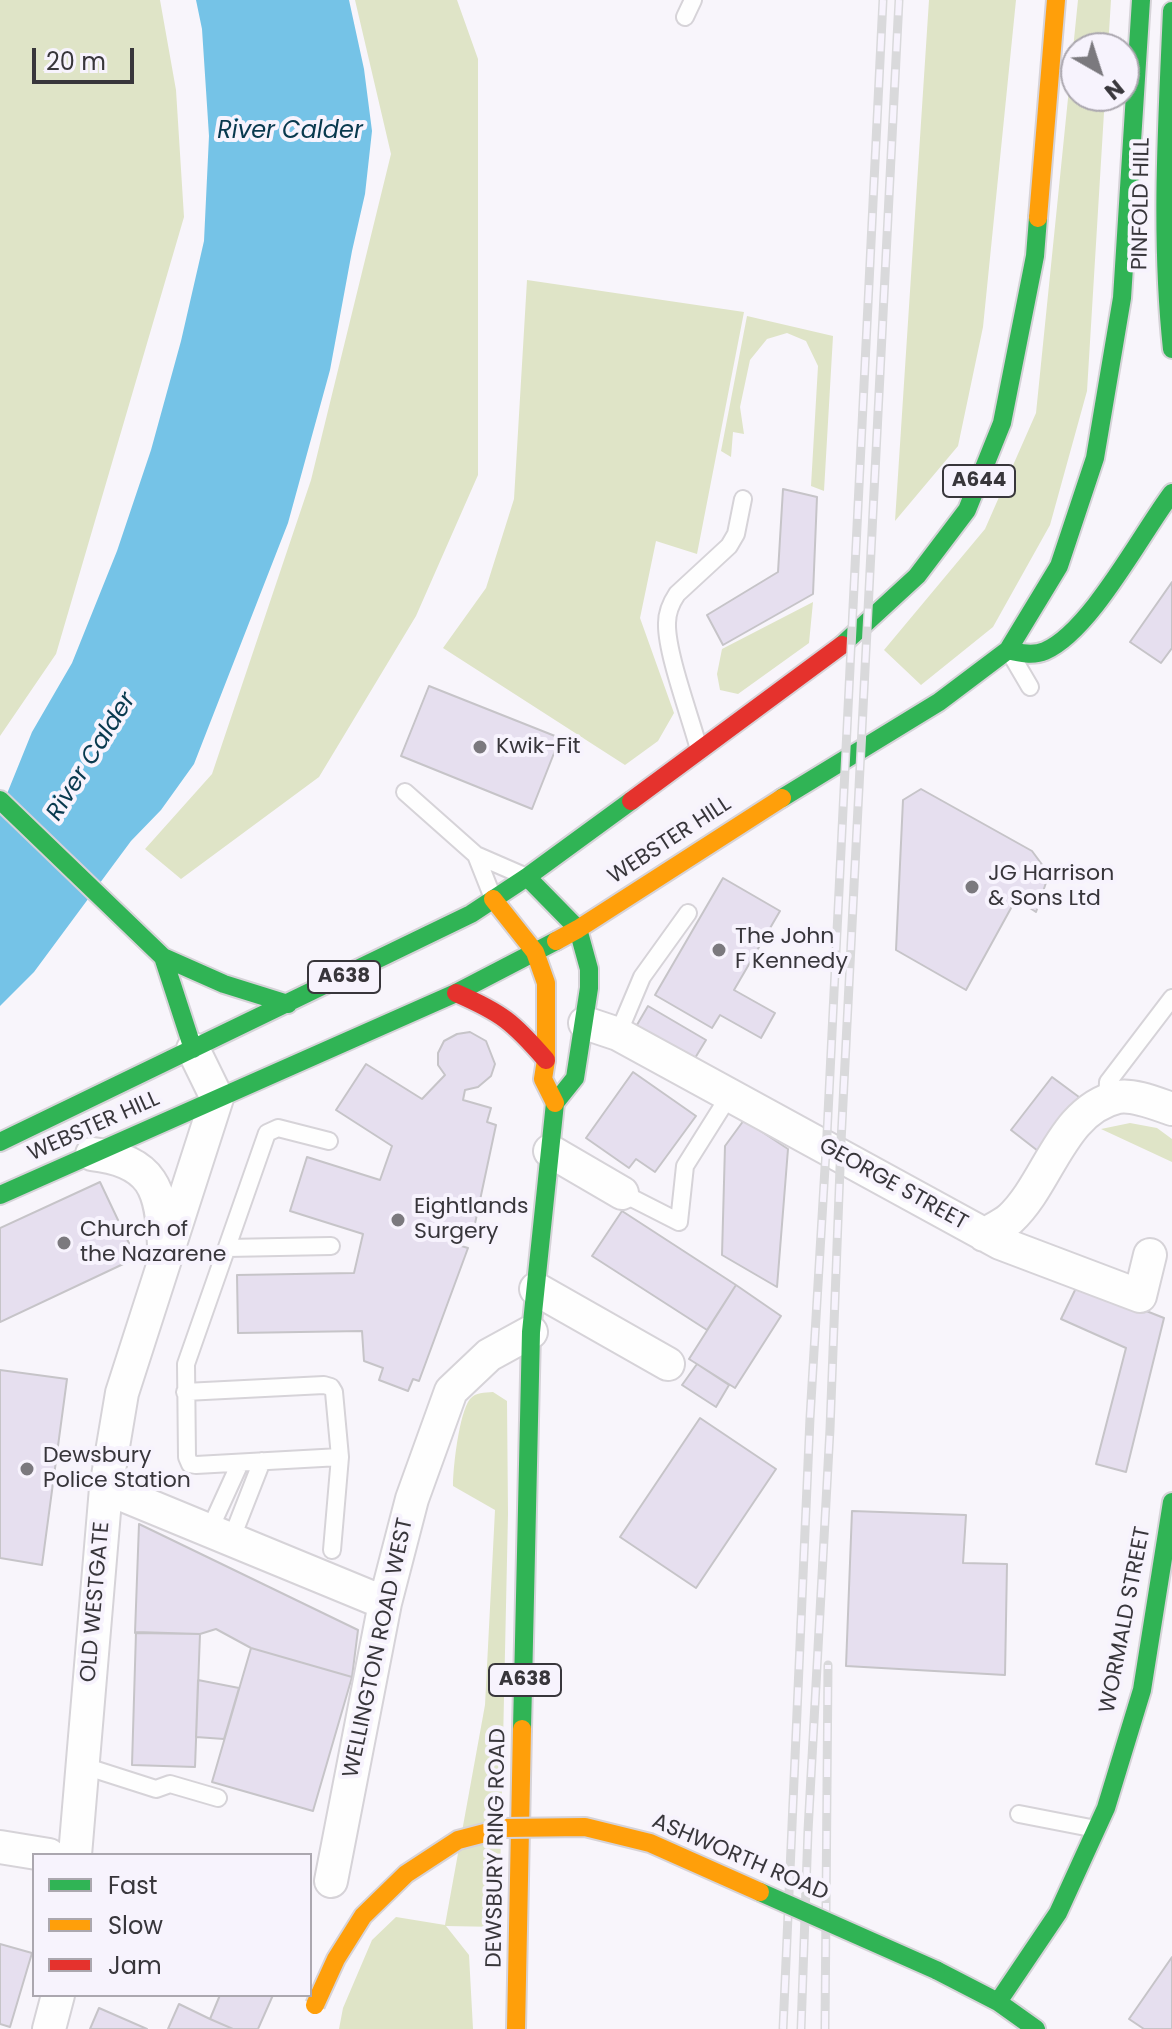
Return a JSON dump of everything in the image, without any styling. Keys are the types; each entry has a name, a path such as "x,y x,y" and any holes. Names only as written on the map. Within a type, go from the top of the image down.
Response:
{"main road":[{"name":"WEBSTER HILL","path":"0,1142 471,914 527,877 830,656 917,576 967,510 1002,423 1035,256 1056,0"},
{"name":"WEBSTER HILL","path":"0,1195 456,993 578,929 792,791 939,702 1008,650 1059,566 1095,458 1122,298 1141,0"},
{"name":"PINFOLD HILL","path":"1172,11 1164,185 1165,281 1172,349"},
{"path":"1008,650 1024,654 1045,650 1081,623 1156,511 1172,493"},
{"path":"0,800 163,957 242,992 288,1004"},
{"name":"A638","path":"527,877 578,929 589,969 585,1023 575,1078 555,1103"},
{"name":"A638","path":"493,899 535,952 546,983 546,1060 543,1079 555,1103 531,1332"},
{"path":"163,957 193,1049"},
{"path":"456,993 495,1010 515,1025 546,1060"},
{"name":"DEWSBURY RING ROAD","path":"516,2029 531,1332"},
{"name":"WORMALD STREET","path":"998,2002 1058,1913 1106,1808 1142,1690 1172,1502"},
{"name":"ASHWORTH ROAD","path":"311,2029 315,2005 336,1959 363,1916 406,1874 458,1840 504,1828 585,1827 650,1843 936,1970 998,2002 1036,2029"}],"street":[{"path":"585,1023 618,1034"},
{"name":"GEORGE STREET","path":"618,1034 994,1247 1140,1296 1150,1255"},
{"path":"193,1049 217,1098"},
{"path":"994,1247 1073,1126 1091,1109 1120,1096 1172,1109"},
{"name":"OLD WESTGATE","path":"75,1853 106,1488 122,1393 217,1098"},
{"path":"550,1151 622,1193"},
{"name":"OLD WESTGATE","path":"92,1154 120,1157 140,1170 158,1193 163,1217 165,1261"},
{"path":"536,1289 668,1364"},
{"name":"WELLINGTON ROAD WEST","path":"331,1881 385,1603 412,1499 451,1391 489,1355 531,1332"},
{"path":"106,1488 385,1603"},
{"path":"0,1847 37,1853"},
{"path":"49,2029 57,1997"}],"lane":[{"path":"685,17 693,0"},
{"path":"700,752 674,659 667,625 668,613 677,594 729,546 736,534 743,499"},
{"path":"1008,650 1030,687"},
{"path":"405,792 476,855 527,877"},
{"path":"476,855 493,899"},
{"path":"618,1034 642,977 688,913"},
{"path":"1107,1102 1108,1082 1172,998"},
{"path":"622,1193 679,1222 685,1166 729,1096"},
{"path":"329,1141 278,1128 267,1133 186,1364 187,1457 190,1464 340,1457"},
{"path":"227,1248 331,1246"},
{"path":"185,1392 331,1387 340,1457 332,1550"},
{"path":"220,1535 262,1461"},
{"path":"220,1535 240,1463"},
{"path":"81,1765 156,1789 170,1784 218,1798"},
{"path":"1019,1814 1096,1829"}],"green space":[{"path":"0,0 160,0 176,90 184,217 56,654 0,736"},
{"path":"355,0 457,0 478,59 478,475 416,616 319,777 181,879 145,849 212,774 311,480 391,154"},
{"path":"929,0 1016,0 983,327 958,446 895,521"},
{"path":"1078,0 1111,0 1109,32 1075,32"},
{"path":"1067,112 1104,112 1087,391 1050,525 993,627 921,685 884,650 985,529 1036,413"},
{"path":"527,280 744,312 697,554 656,541 640,618 674,713 658,741 625,765 443,648 486,588 514,499"},
{"path":"747,316 833,336 824,491 811,486 818,366 806,341 787,333 767,339 750,360 740,407 744,434 733,432 731,457 721,451"},
{"path":"813,602 809,643 738,694 720,690 717,674 722,649"},
{"path":"1130,1123 1157,1128 1172,1139 1172,1162 1101,1129"},
{"path":"493,1392 507,1401 508,1514 499,1927 446,1926 469,1955 473,2029 339,2029 343,2008 372,1940 396,1917 445,1925 485,1705 495,1510 453,1486 454,1467 466,1406 475,1395"}],"water":[{"name":"River Calder","path":"196,0 349,0 364,69 372,131 365,194 330,370 288,523 194,764 161,810 131,841 34,972 0,1006 0,811 32,732 72,663 117,551 151,450 204,241 209,136 202,29"}],"building":[{"path":"783,489 817,497 813,594 723,645 707,615 778,572"},
{"path":"1172,582 1172,648 1161,663 1130,642"},
{"name":"Kwik-Fit","path":"429,686 560,738 532,809 401,756"},
{"name":"JG Harrison & Sons Ltd","path":"921,789 1032,851 1049,874 1036,912 1016,899 966,990 896,950 903,800"},
{"name":"The John F Kennedy","path":"723,878 780,911 734,990 775,1013 761,1038 720,1015 712,1028 655,995"},
{"path":"648,1006 706,1040 692,1063 634,1030"},
{"name":"Eightlands Surgery","path":"470,1032 486,1041 495,1064 491,1076 478,1087 465,1090 463,1100 491,1108 487,1122 496,1125 473,1233 463,1229 458,1245 468,1248 419,1381 413,1379 408,1391 379,1380 383,1368 364,1361 362,1331 238,1333 237,1275 354,1273 363,1234 290,1211 307,1157 380,1180 392,1146 336,1110 366,1064 422,1099 445,1075 438,1065 438,1053 444,1041"},
{"path":"633,1072 696,1116 655,1172 636,1159 629,1168 586,1138"},
{"path":"1052,1077 1079,1097 1038,1151 1011,1130"},
{"path":"744,1120 788,1149 777,1287 722,1255 725,1146"},
{"name":"Church of the Nazarene","path":"100,1182 136,1258 0,1322 0,1228"},
{"path":"622,1211 736,1285 707,1330 592,1256"},
{"path":"1078,1284 1164,1318 1126,1472 1096,1464 1126,1348 1061,1319"},
{"path":"736,1285 781,1316 735,1388 689,1359"},
{"path":"697,1364 729,1385 716,1407 682,1385"},
{"name":"Dewsbury Police Station","path":"0,1370 67,1379 42,1565 0,1558"},
{"path":"700,1418 776,1469 696,1588 620,1537"},
{"path":"852,1511 966,1515 963,1563 1007,1564 1005,1675 846,1666"},
{"path":"139,1524 358,1630 352,1677 251,1648 216,1629 200,1634 135,1633"},
{"path":"136,1632 200,1634 195,1767 132,1765"},
{"path":"251,1648 352,1677 313,1811 212,1782"},
{"path":"198,1680 239,1688 224,1739 196,1737"},
{"path":"0,1944 32,1953 10,2027 0,2024"},
{"path":"1172,1957 1172,2029 1144,2029 1129,2019"},
{"path":"219,1997 272,1997 258,2029 233,2029 210,2019"},
{"path":"179,2004 210,2019 233,2029 168,2029"},
{"path":"99,2008 147,2029 90,2029"}],"railway":[{"path":"783,2029 810,1418 883,0"},
{"path":"801,2029 841,1142 899,0"},
{"path":"825,2029 828,1665"}],"traffic: fast":[{"path":"782,798 939,702 1008,650 1059,566 1095,458 1122,298 1141,0"},
{"path":"1172,11 1165,222 1172,349"},
{"path":"842,645 917,576 967,510 1002,423 1035,256 1038,218"},
{"path":"1008,650 1040,653 1080,624 1114,580 1172,493"},
{"path":"0,800 163,957 224,984 288,1004"},
{"path":"0,1142 471,914 631,801"},
{"path":"522,1729 531,1332 555,1103 575,1078 589,988 589,969 578,929 527,877"},
{"path":"0,1195 456,993 556,941"},
{"path":"163,957 193,1049"},
{"path":"998,2002 1058,1913 1106,1808 1142,1690 1172,1502"},
{"path":"760,1892 936,1970"},
{"path":"936,1970 998,2002 1036,2029"}],"traffic: slow":[{"path":"1038,218 1056,0"},
{"path":"556,941 782,798"},
{"path":"493,899 535,952 546,983 546,1060 543,1079 555,1103"},
{"path":"516,2029 522,1729"},
{"path":"315,2005 336,1959 363,1916 406,1874 458,1840 504,1828 585,1827 650,1843 760,1892"}],"traffic: jam":[{"path":"631,801 842,645"},
{"path":"456,993 506,1020 546,1060"}],"place":[{"name":"Kwik-Fit","path":"480,747"},
{"name":"JG Harrison & Sons Ltd","path":"972,887"},
{"name":"The John F Kennedy","path":"719,950"},
{"name":"Eightlands Surgery","path":"398,1220"},
{"name":"Church of the Nazarene","path":"64,1243"},
{"name":"Dewsbury Police Station","path":"27,1469"}]}
